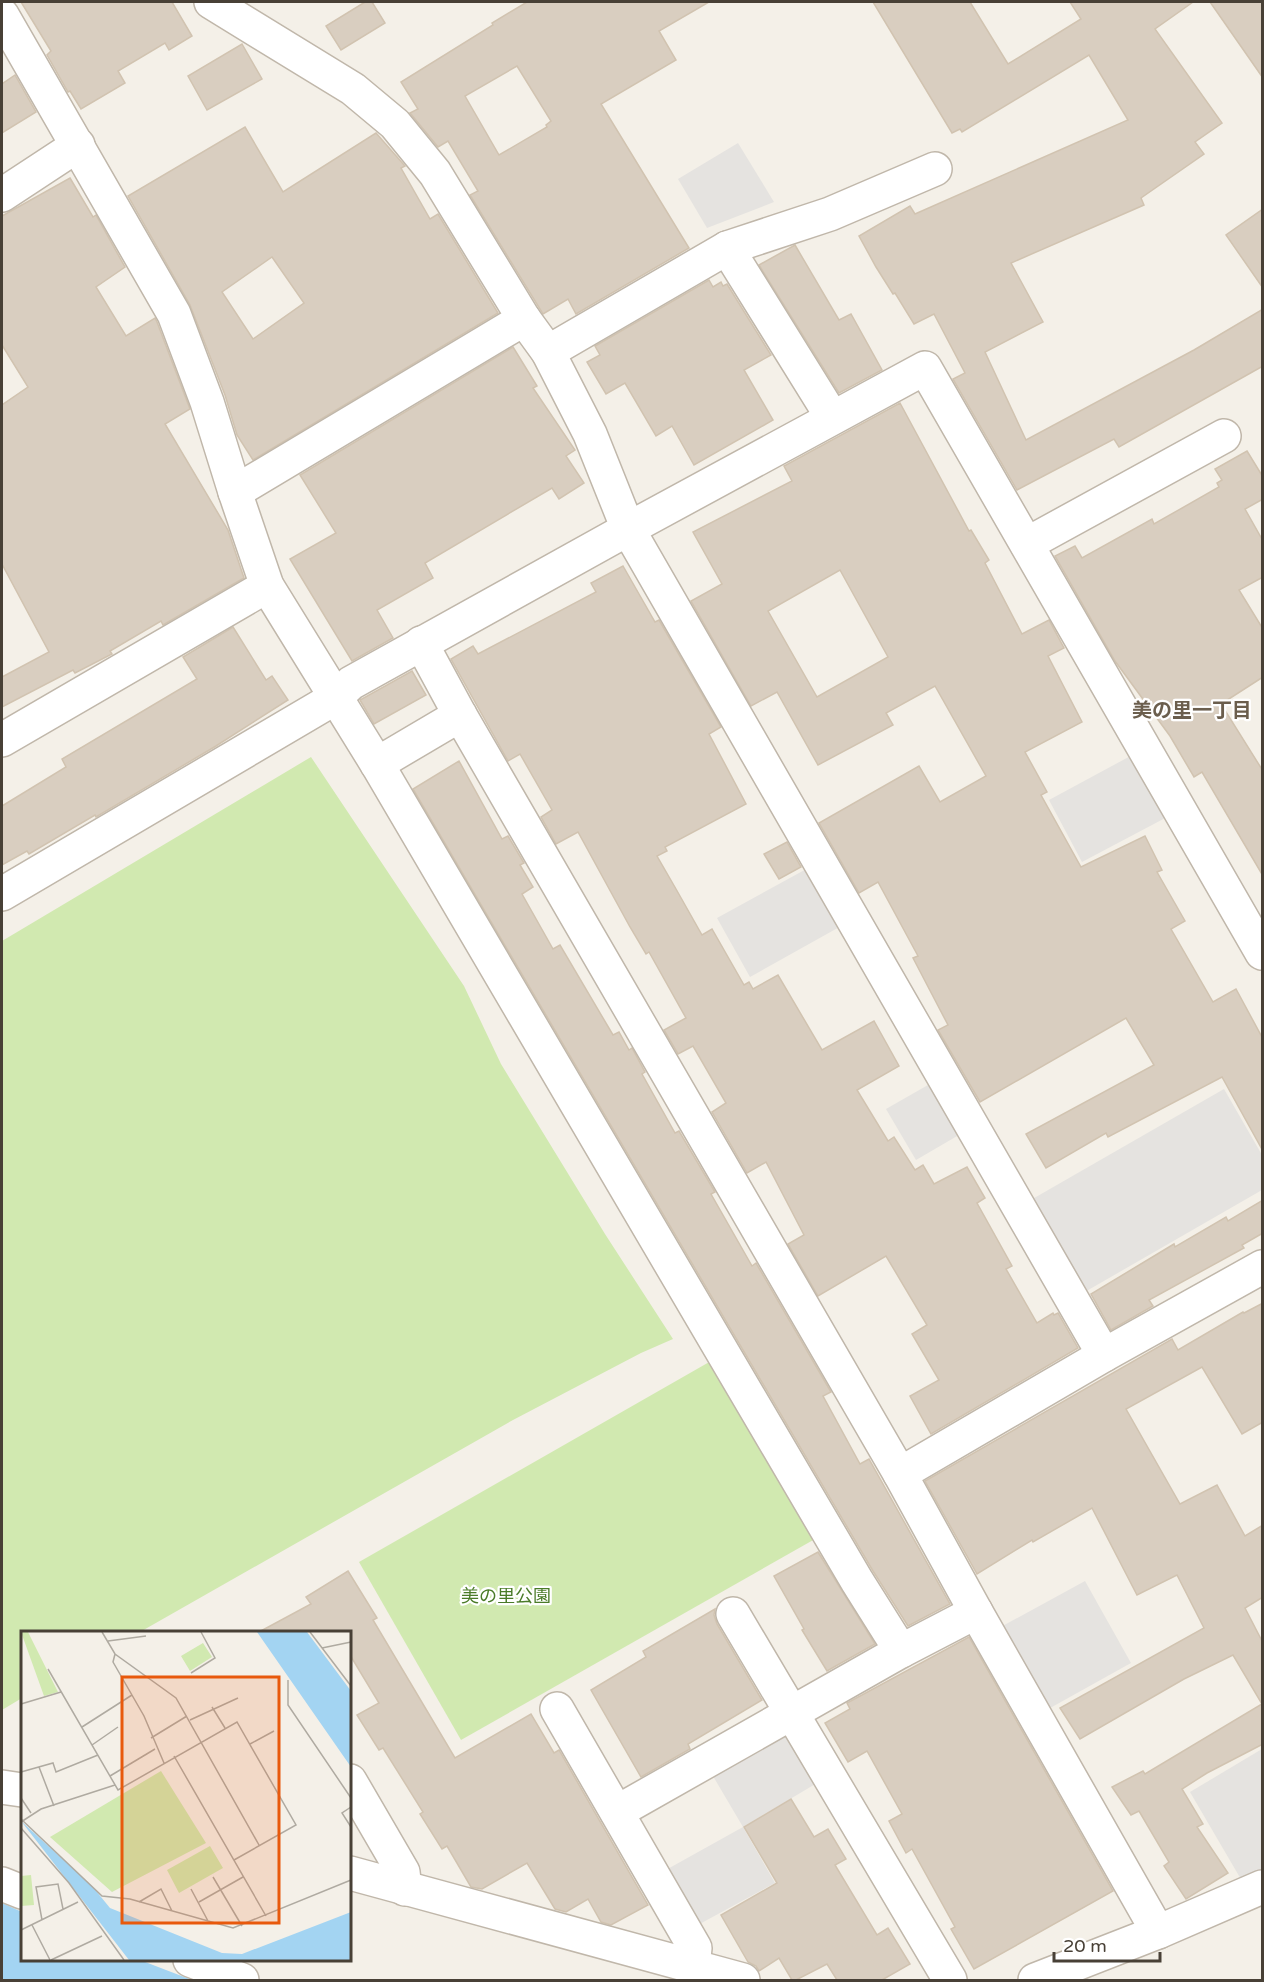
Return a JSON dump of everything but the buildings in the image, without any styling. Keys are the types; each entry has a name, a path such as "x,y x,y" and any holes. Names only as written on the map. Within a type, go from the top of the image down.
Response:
{"street":[{"path":"211,2 353,89 395,124 435,173 524,319 548,352 590,434 628,529 1104,1355"},
{"path":"2,15 174,314 207,402 234,492 267,586 377,764 857,1581 901,1651"},
{"path":"2,195 78,145"},
{"path":"548,352 727,248 830,214 935,170"},
{"path":"727,248 832,417"},
{"path":"234,492 524,319"},
{"path":"2,894 335,698 351,683 421,643 925,368 1263,952"},
{"path":"1027,544 1224,436"},
{"path":"2,740 267,586"},
{"path":"421,643 460,715 900,1474 1158,1932"},
{"path":"377,764 460,715"},
{"path":"900,1474 1104,1355 1263,1267"},
{"path":"617,1812 901,1651 976,1612"},
{"path":"733,1614 950,1980"},
{"path":"557,1709 695,1947 693,1966"},
{"path":"351,1783 403,1872 405,1888"},
{"path":"2,1787 21,1790"},
{"path":"351,1873 743,1980"},
{"path":"2,1884 21,1892"},
{"path":"1035,1980 1158,1932 1263,1887"},
{"path":"195,1961 242,1980"}],"green space":[{"path":"311,757 464,986 501,1064 605,1234 673,1339 641,1353 513,1420 142,1631 21,1631 21,1699 2,1710 2,941"},
{"name":"美の里公園","path":"711,1361 815,1539 461,1740 359,1562"}],"shaded area":[{"path":"738,143 774,202 707,228 678,179"},
{"path":"1136,753 1169,816 1082,862 1049,800"},
{"path":"810,867 843,925 750,977 717,918"},
{"path":"935,1081 964,1132 916,1160 886,1109"},
{"path":"1224,1089 1262,1155 1262,1190 1083,1293 1029,1201"},
{"path":"1085,1581 1131,1663 1043,1712 997,1629"},
{"path":"774,1733 790,1738 817,1783 743,1827 710,1771"},
{"path":"1262,1749 1262,1873 1242,1881 1190,1792"},
{"path":"743,1827 775,1883 696,1926 664,1871"}],"water":[{"path":"2,1903 21,1912 21,1961 143,1961 192,1980 2,1980"}],"district":[{"name":"美の里一丁目","path":"1192,710"}]}
